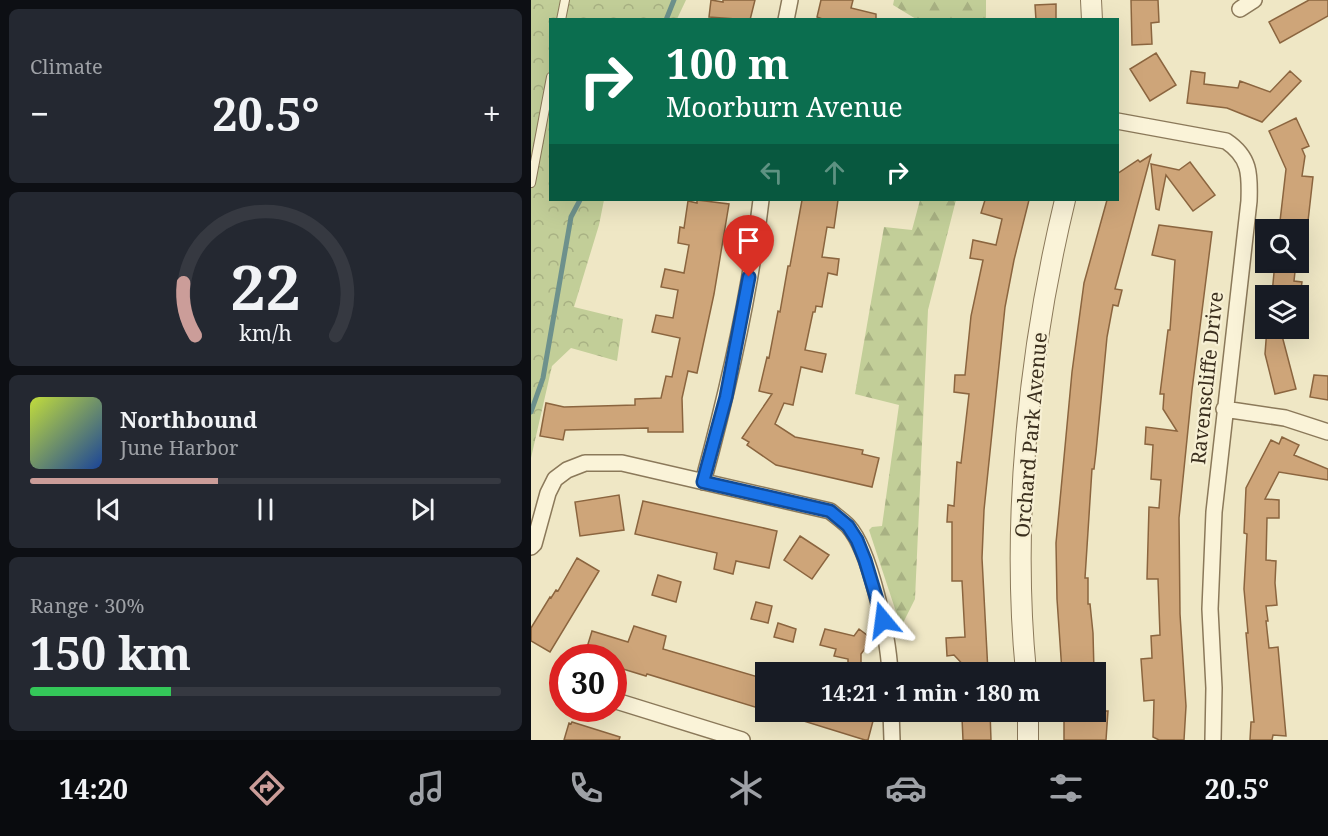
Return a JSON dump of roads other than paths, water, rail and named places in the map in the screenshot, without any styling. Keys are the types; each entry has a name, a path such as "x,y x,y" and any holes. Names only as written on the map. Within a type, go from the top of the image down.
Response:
{"street":[{"path":"786,18 790,0"},
{"path":"1091,0 1092,18"},
{"path":"1240,9 1254,0"},
{"name":"Ravenscliffe Drive","path":"1119,121 1226,141 1239,150 1250,176 1213,512 1210,609 1214,688 1213,740"},
{"path":"703,482 726,397 746,296 761,201"},
{"name":"Orchard Park Avenue","path":"1025,662 1022,627 1021,531 1027,435 1041,323 1065,201"},
{"path":"1224,409 1285,417 1328,432"},
{"path":"531,547 534,544 548,493 555,479 567,470 585,463 622,463 830,511 848,526 865,560 880,610 888,662"},
{"path":"627,704 742,740"},
{"path":"891,722 892,740"},
{"path":"1027,740 1028,722"}],"lane":[{"path":"561,18 565,0"},
{"path":"531,183 549,88"}],"waterway":[{"path":"667,18 674,0"},
{"path":"531,412 543,378 571,217 579,201"}]}
